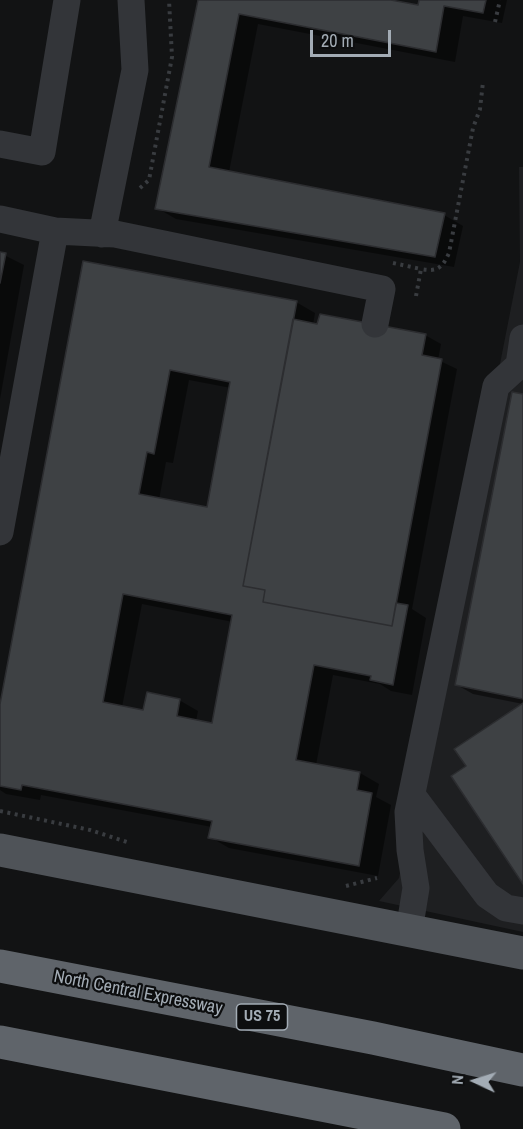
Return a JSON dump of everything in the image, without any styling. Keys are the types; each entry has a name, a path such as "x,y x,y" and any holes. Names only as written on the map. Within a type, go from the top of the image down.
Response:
{"highway":[{"name":"North Central Expressway","path":"0,966 523,1070"},
{"path":"0,1042 444,1129"}],"main road":[{"path":"0,850 523,953"}],"lane":[{"path":"0,144 42,152 67,0"},
{"path":"102,234 135,70 131,0"},
{"path":"0,219 55,231 115,234 382,289 375,324"},
{"path":"0,532 55,231"},
{"path":"409,932 416,888 410,850 408,812 496,386 519,365 522,350"},
{"path":"412,795 487,894 507,908 523,911"}],"path":[{"path":"139,196 140,188 149,180 172,57 169,0"},
{"path":"495,22 500,0"},
{"path":"386,262 432,271 444,264 449,253 473,129 480,109 483,82"},
{"path":"416,296 422,269"}],"shaded area":[{"path":"519,167 523,167 523,932 379,901 399,878 520,262"}],"building":[{"path":"198,0 391,0 418,5 419,0 486,0 483,13 444,6 436,52 239,14 209,167 445,213 435,257 155,209"},
{"path":"0,252 6,253 0,283"},
{"path":"83,261 297,301 243,586 265,590 263,602 392,626 396,603 408,605 393,685 370,680 371,676 314,665 296,760 360,772 357,790 372,793 359,866 208,838 212,821 22,785 21,790 0,786 0,704","holes":["170,370 230,382 207,507 139,494 147,452 154,454","123,594 232,615 212,723 177,716 180,699 147,692 143,710 103,702"]},
{"path":"320,314 426,334 422,355 442,359 392,626 263,602 265,590 243,586 293,319 317,324"},
{"path":"512,392 523,394 523,699 455,685"},
{"path":"523,703 523,884 451,776 466,766 454,749"}]}
